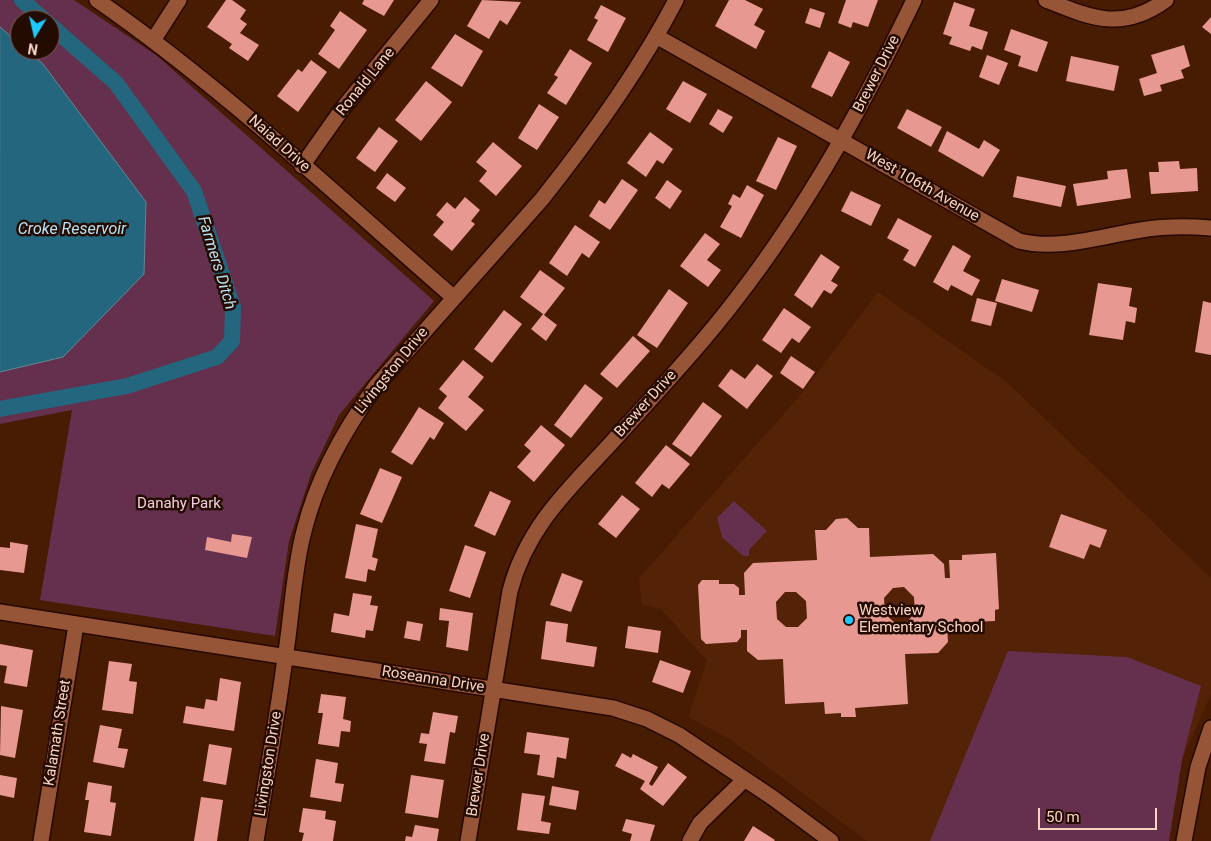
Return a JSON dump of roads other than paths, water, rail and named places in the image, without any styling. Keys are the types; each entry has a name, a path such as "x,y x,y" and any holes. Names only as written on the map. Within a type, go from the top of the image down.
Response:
{"street":[{"name":"Naiad Drive","path":"97,0 154,39 228,99 453,297"},
{"path":"154,39 179,0"},
{"name":"Ronald Lane","path":"302,166 343,108 431,0"},
{"name":"Livingston Drive","path":"256,841 286,658 304,531 330,460 351,422 376,386 453,297 492,256 566,168 626,84 676,0"},
{"name":"Brewer Drive","path":"468,841 493,689 515,572 528,542 538,526 737,298 842,141 877,76 914,0"},
{"path":"1046,0 1094,18 1116,21 1134,17 1151,10 1166,0"},
{"name":"West 106th Avenue","path":"656,36 1008,236 1026,243 1060,244 1167,227 1211,228"},
{"name":"Roseanna Drive","path":"0,612 597,705 647,719 699,747 831,841"},
{"name":"Kalamath Street","path":"41,841 76,625"},
{"path":"1184,841 1198,767 1211,728"},
{"path":"690,841 700,823 744,780"}],"water":[{"name":"Croke Reservoir","path":"0,27 10,36 10,60 38,60 43,64 146,202 144,274 63,357 0,372"}],"waterway":[{"name":"Farmers Ditch","path":"22,0 33,10"},
{"name":"Farmers Ditch","path":"0,409 127,386 217,357 232,341 233,307 194,191 116,83 60,34"}],"place":[{"name":"Westview Elementary School","path":"849,620"}],"park label":[{"name":"Danahy Park","path":"179,504"}]}
